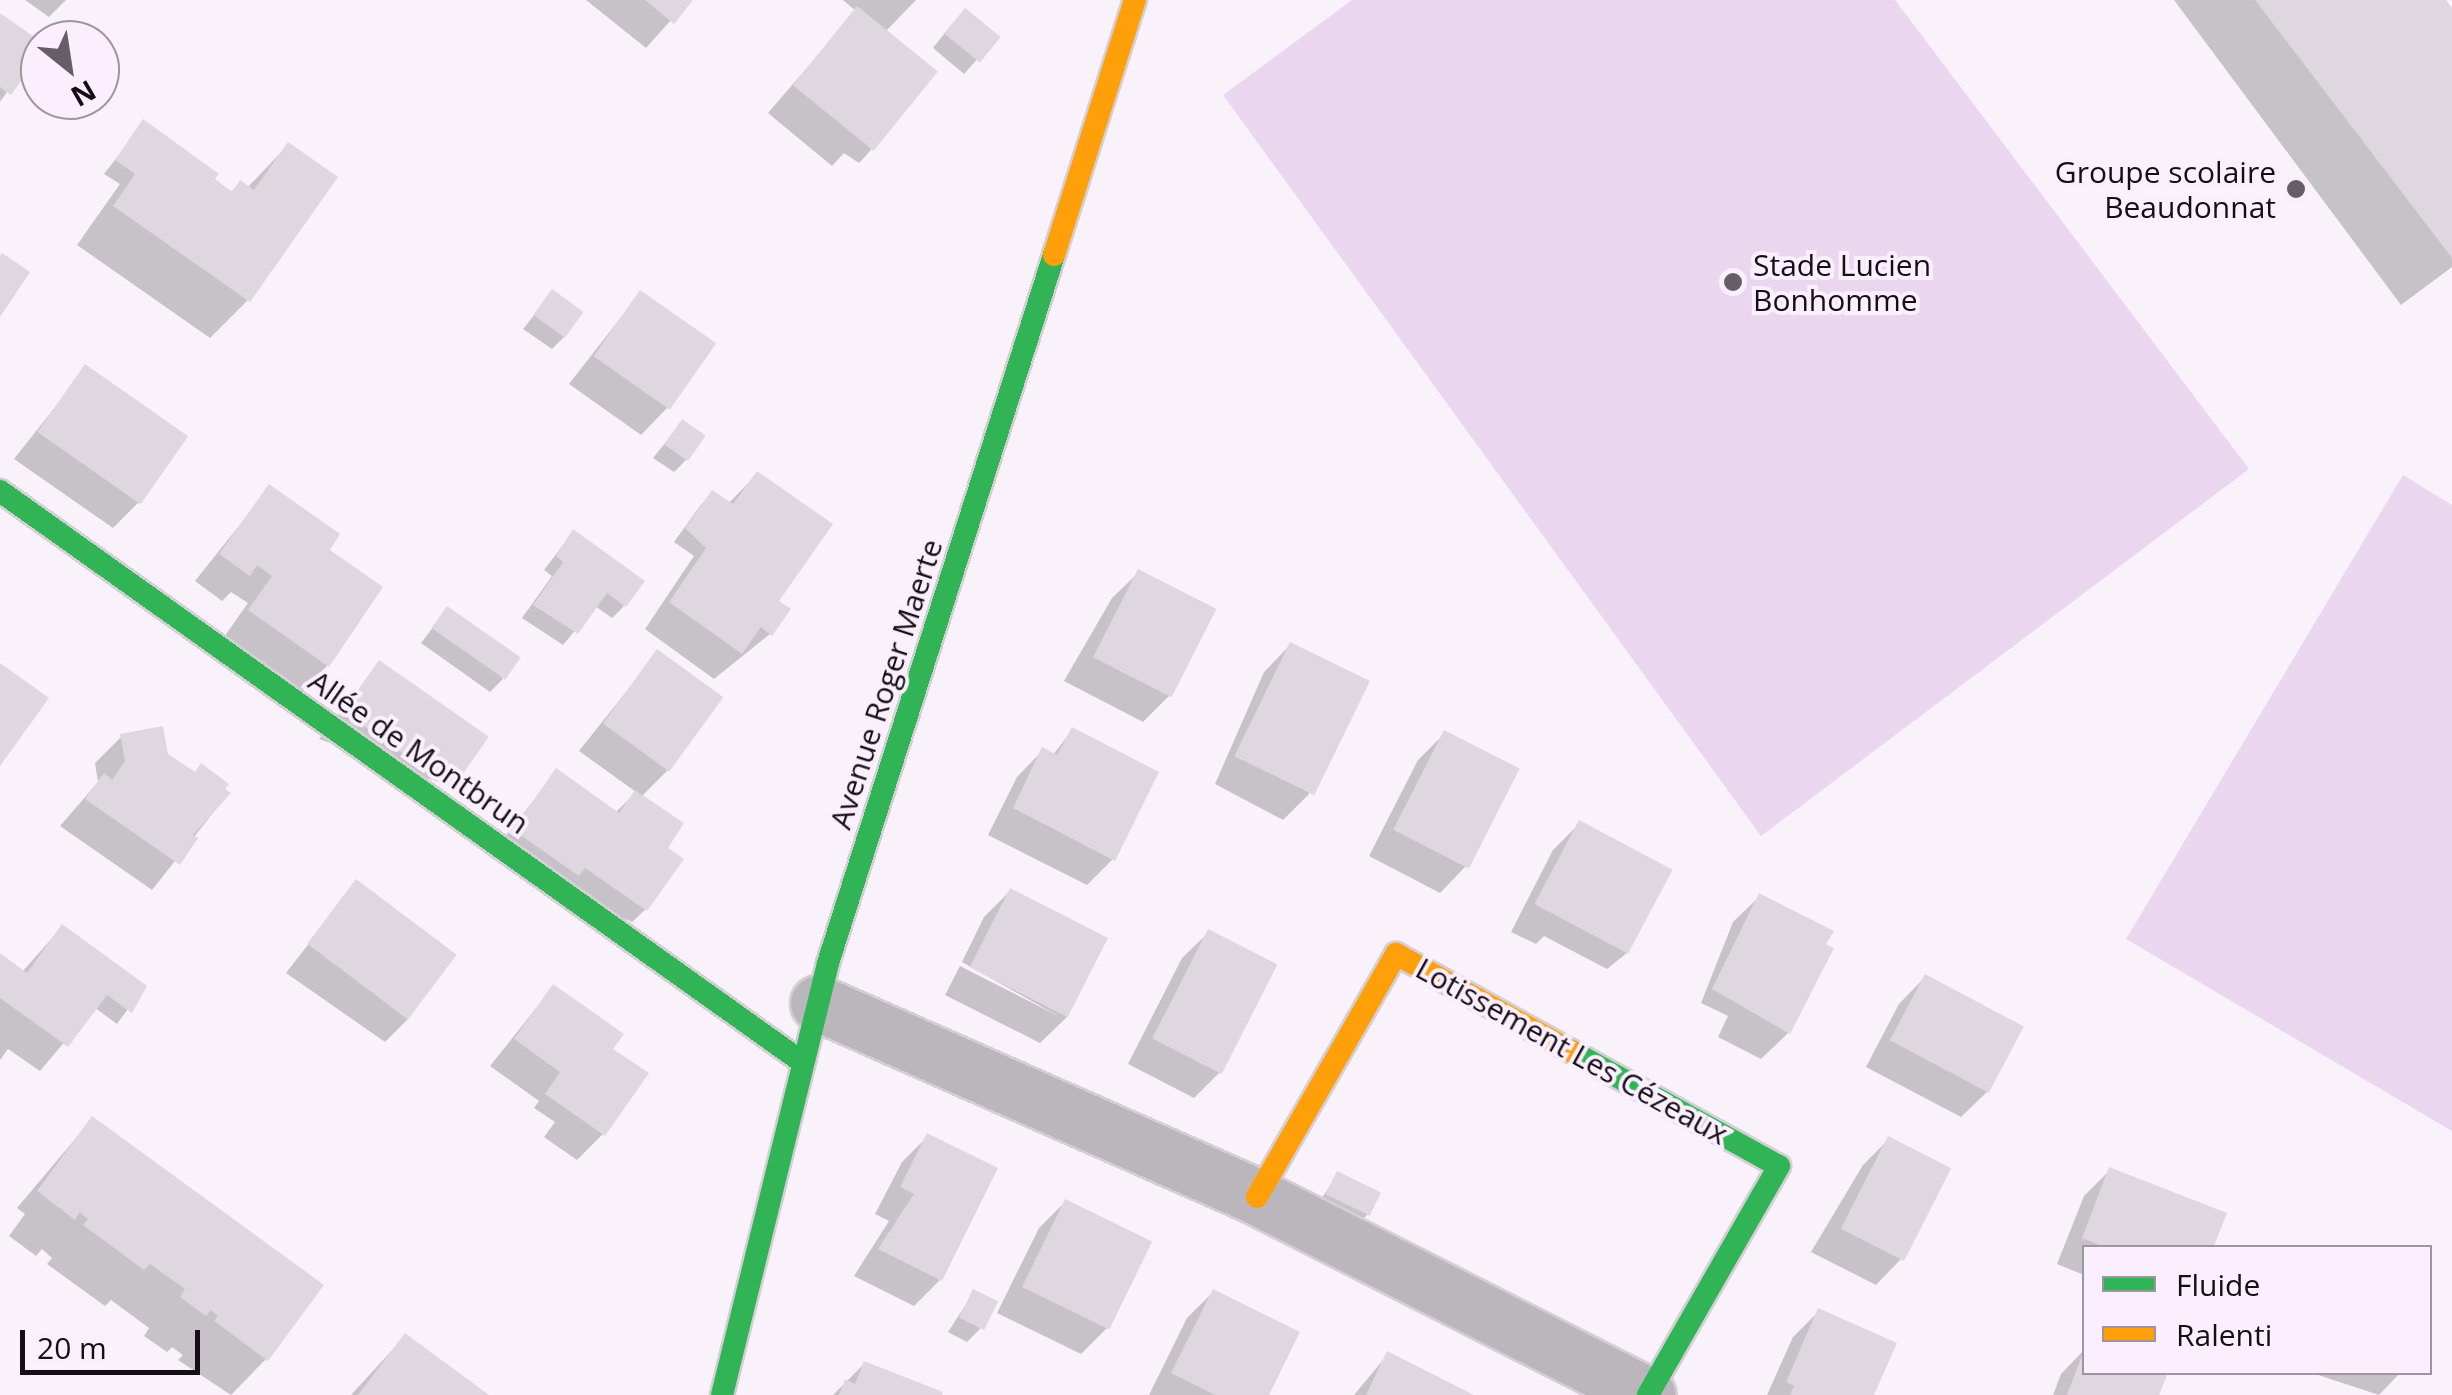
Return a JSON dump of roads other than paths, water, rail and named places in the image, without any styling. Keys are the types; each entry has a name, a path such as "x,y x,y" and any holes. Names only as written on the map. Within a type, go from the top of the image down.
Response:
{"street":[{"name":"Avenue Roger Maerte","path":"722,1395 818,1003 1135,0"},
{"name":"Allée de Montbrun","path":"0,491 802,1062"},
{"name":"Lotissement Les Cézeaux","path":"1396,954 1779,1166 1648,1395 1257,1197 1396,954"},
{"path":"818,1003 1257,1197"}],"place":[{"name":"Groupe scolaire Beaudonnat","path":"2296,189"},
{"name":"Stade Lucien Bonhomme","path":"1733,282"}]}
